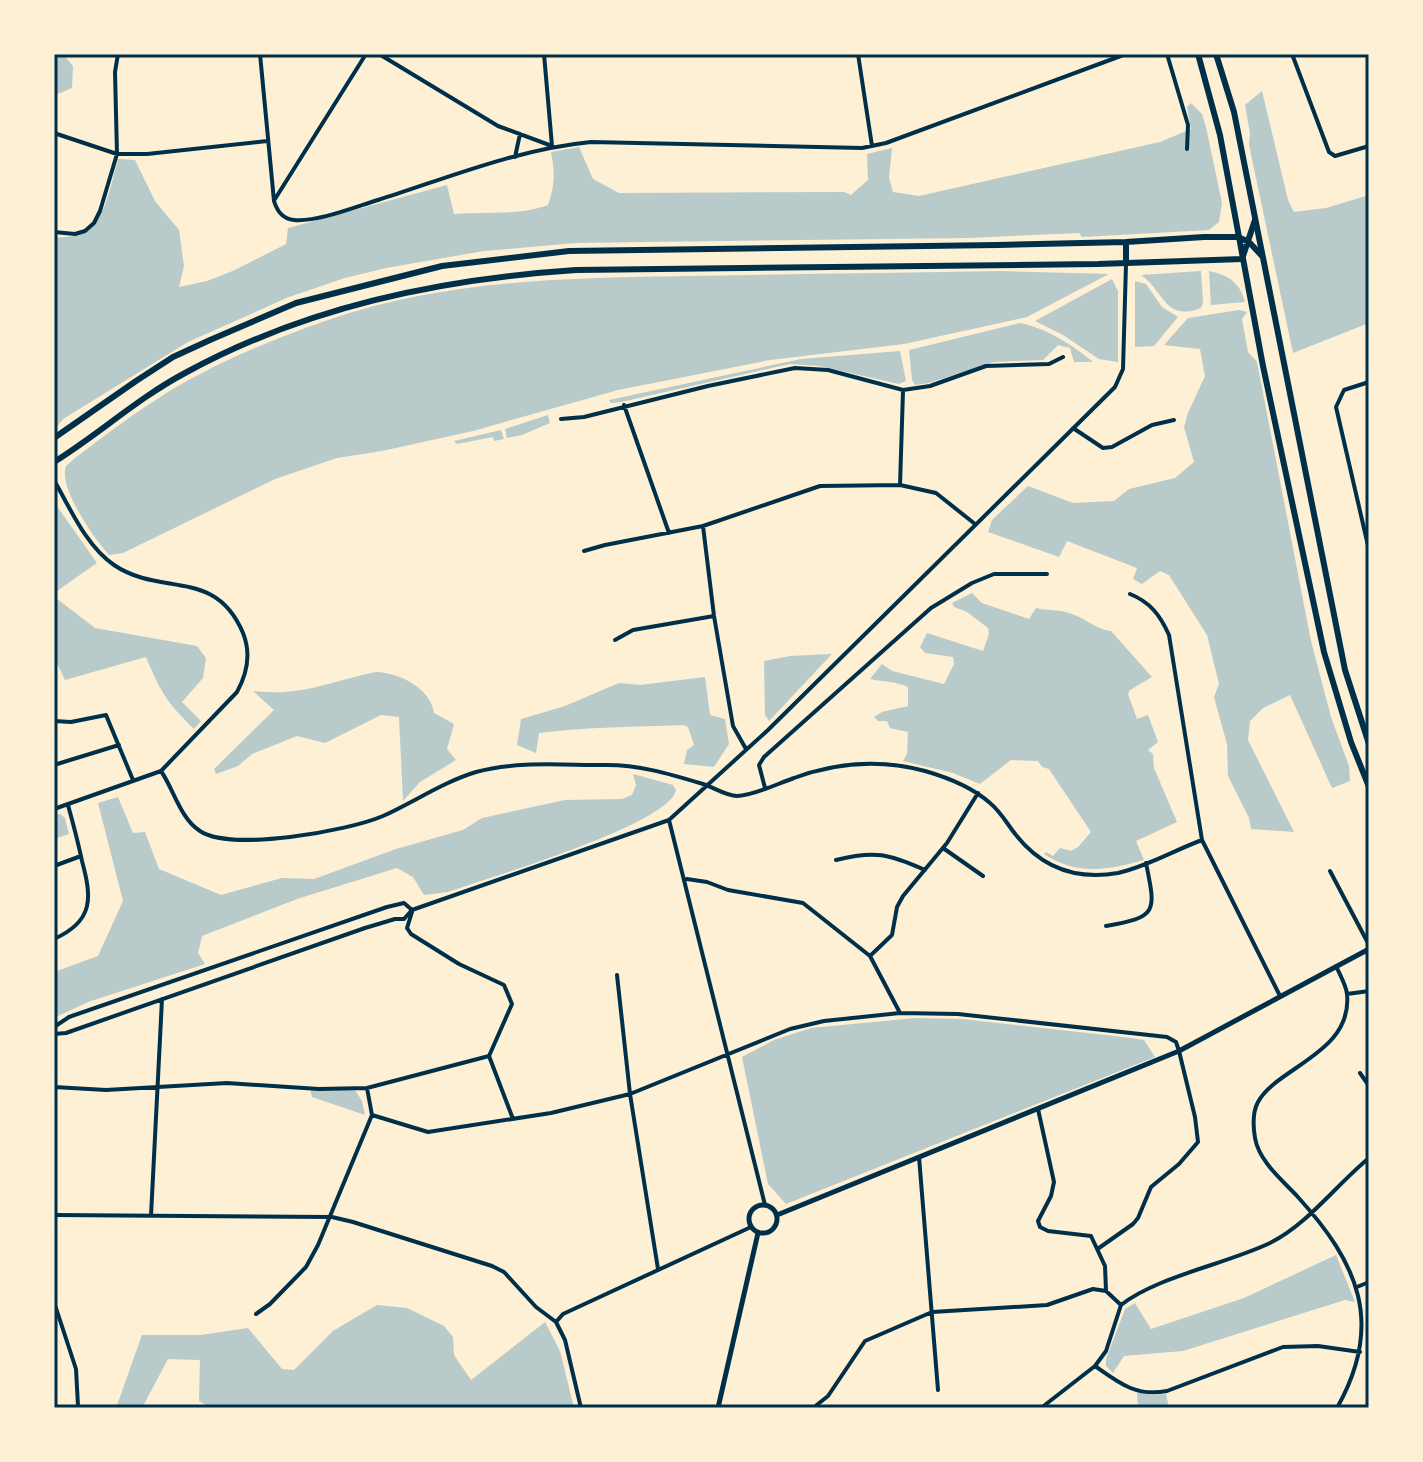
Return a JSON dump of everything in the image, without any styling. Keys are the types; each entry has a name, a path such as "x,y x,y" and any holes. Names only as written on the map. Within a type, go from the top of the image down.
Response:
{"main road":[{"path":"1198,54 1220,135 1242,259 1324,652 1351,742 1369,787"},
{"path":"1216,54 1234,112 1345,670 1369,744"},
{"path":"1242,259 1255,217"},
{"path":"54,438 173,357 210,340 296,303 442,266 569,251 1126,242 1238,237 1249,242 1262,256"},
{"path":"1126,242 1126,263"},
{"path":"54,462 139,400 223,353 324,313 449,282 576,270 1242,259"}],"street":[{"path":"54,232 75,234 85,231 94,223 117,154 115,72 118,54"},
{"path":"260,54 274,201 285,218 294,220 340,211 552,146 591,142 872,146 1126,54"},
{"path":"274,201 366,54"},
{"path":"379,54 498,126 552,146"},
{"path":"544,54 552,146"},
{"path":"858,54 872,146"},
{"path":"1167,54 1188,125 1187,149"},
{"path":"1292,54 1329,152 1335,156 1369,146"},
{"path":"54,133 117,154 147,154 267,141"},
{"path":"515,157 520,134"},
{"path":"54,1034 66,1033 365,928 404,919 412,910 669,820 746,749 1115,387 1123,369 1126,263"},
{"path":"561,419 584,417 624,405 795,368 828,370 903,390 930,386 986,366 1049,364 1063,357"},
{"path":"1369,382 1344,390 1336,407 1369,550"},
{"path":"900,485 903,390"},
{"path":"624,405 669,533"},
{"path":"1073,427 1103,448 1112,447 1152,425 1174,420"},
{"path":"54,480 84,532 102,556 127,572 203,590 222,601 233,613 246,641 248,656 244,680 237,692 161,771 54,809"},
{"path":"584,551 703,526 820,486 900,485 936,493 975,524"},
{"path":"703,526 714,616 733,726 746,749"},
{"path":"765,789 759,765 764,757 931,608 972,583 994,574 1047,574"},
{"path":"1130,594 1150,606 1163,621 1169,635 1202,840 1280,996"},
{"path":"615,640 633,630 714,616"},
{"path":"54,721 71,722 106,715 133,780"},
{"path":"54,765 119,745"},
{"path":"161,771 197,830 209,836 235,841 310,834 353,826 382,816 459,778 488,769 535,765 616,765 663,772 738,796 818,769 865,763 926,771 978,793 1002,815 1023,844 1056,868 1085,876 1121,872 1202,840"},
{"path":"870,956 892,935 897,907 943,848 978,793"},
{"path":"54,939 84,917 90,900 68,805"},
{"path":"669,820 765,1205"},
{"path":"943,848 983,876"},
{"path":"836,860 862,853 888,855 925,870"},
{"path":"54,866 81,856"},
{"path":"1106,926 1141,919 1148,913 1152,892 1146,863"},
{"path":"777,1215 1179,1051 1369,947 1330,871"},
{"path":"686,879 707,882 728,890 797,900 870,956 900,1013"},
{"path":"54,1027 69,1017 387,907 404,903 412,910"},
{"path":"412,910 407,928 411,934 459,964 504,985 510,995 512,1004 489,1056 514,1119"},
{"path":"1336,966 1347,994 1343,1018 1334,1036 1317,1054 1270,1089 1259,1100 1253,1117 1255,1141 1264,1160 1328,1231 1357,1287 1363,1322 1361,1352 1353,1377 1337,1408"},
{"path":"617,975 630,1094 658,1269"},
{"path":"1347,994 1369,991"},
{"path":"151,1216 162,999"},
{"path":"372,1115 428,1132 589,1106 630,1094 790,1029 900,1013 958,1014 1167,1037 1176,1042 1179,1051 1198,1142 1187,1156 1151,1187 1133,1224 1099,1248"},
{"path":"54,1087 158,1088 227,1083 319,1089 367,1088 489,1056"},
{"path":"1360,1073 1369,1086"},
{"path":"256,1314 306,1267 332,1217 372,1115 367,1088"},
{"path":"1038,1109 1054,1182 1051,1196 1038,1221 1040,1227 1048,1231 1091,1236 1105,1266 1106,1291"},
{"path":"919,1157 938,1390"},
{"path":"1041,1408 1095,1366 1106,1351 1121,1305 1144,1291 1272,1242 1312,1212 1369,1158"},
{"path":"765,1205 777,1215 776,1225 772,1230 758,1233 751,1227 748,1218 755,1207 765,1205"},
{"path":"54,1215 332,1217 408,1238 504,1272 536,1307 556,1322 565,1340 581,1408"},
{"path":"556,1322 563,1314 751,1227"},
{"path":"718,1408 758,1233"},
{"path":"1357,1287 1369,1282"},
{"path":"813,1408 828,1396 865,1341 932,1312 1047,1305 1093,1289 1106,1291 1121,1305"},
{"path":"54,1302 76,1369 78,1407"},
{"path":"1095,1366 1113,1379 1149,1395 1283,1347 1318,1346 1361,1352"}],"shaded area":[{"path":"54,54 63,54 73,66 72,88 55,95"},
{"path":"1262,91 1288,200 1294,212 1326,208 1369,195 1369,323 1293,353 1249,145 1245,105"},
{"path":"1191,103 1202,114 1222,203 1219,222 1209,230 1082,237 1079,233 968,238 575,243 484,251 386,268 289,297 188,342 63,419 54,431 54,237 84,232 94,224 106,201 118,159 135,160 155,201 179,230 184,266 179,287 235,270 286,244 288,228 447,185 454,214 514,212 548,205 554,179 551,152 579,147 593,179 619,193 844,192 851,195 868,180 867,154 892,148 889,178 893,192 919,196 1160,142 1191,129 1187,107"},
{"path":"1000,271 1109,274 1027,317 904,344 770,360 618,390 473,431 337,458 275,479 123,553 109,555 87,525 67,487 66,466 168,392 266,343 372,307 460,289 550,280"},
{"path":"1201,271 1203,303 1201,308 1189,311 1180,311 1166,303 1141,275"},
{"path":"1209,271 1232,280 1245,302 1211,305"},
{"path":"1112,279 1118,291 1118,362 1099,359 1035,321"},
{"path":"1135,281 1146,284 1162,307 1178,317 1154,346 1135,347"},
{"path":"1239,310 1247,312 1242,319 1248,352 1257,362 1311,641 1331,717 1349,766 1350,781 1332,788 1290,695 1263,708 1250,721 1248,740 1294,832 1251,829 1249,818 1228,776 1227,744 1214,697 1219,684 1207,635 1169,575 1160,571 1142,584 1133,579 1137,568 1067,541 1059,557 988,532 992,520 1028,486 1073,503 1114,501 1129,489 1175,478 1194,462 1184,427 1205,376 1200,349 1164,345 1188,318"},
{"path":"1020,323 1059,338 1093,362 1074,362 1070,348 1058,345 1043,360 994,362 929,383 915,385 912,380 909,350"},
{"path":"900,351 906,381 899,384 819,366 790,364 621,402 611,403 609,400 801,359"},
{"path":"548,415 550,423 507,438 505,429"},
{"path":"501,430 504,439 494,441 493,437 457,444 454,441"},
{"path":"54,502 97,563 54,593"},
{"path":"972,593 982,603 1029,619 1036,608 1061,611 1111,631 1152,677 1128,694 1137,719 1148,715 1158,742 1148,750 1153,754 1154,768 1177,822 1136,841 1144,860 1093,869 1056,861 1044,854 1053,856 1060,848 1071,851 1091,832 1049,769 1042,767 1038,761 1011,760 980,784 953,773 903,761 907,754 908,732 890,728 887,721 878,721 874,717 908,706 908,687 870,679 882,664 892,671 944,684 954,664 953,657 925,653 920,647 927,633 983,651 988,628 952,603"},
{"path":"56,598 95,628 197,646 206,658 203,678 182,702 201,721 194,729 165,696 146,657 65,680 54,657"},
{"path":"832,654 769,721 765,715 764,661"},
{"path":"376,672 395,675 420,689 427,696 434,713 454,724 447,749 456,760 420,782 403,801 399,717 381,715 325,743 297,736 252,754 238,766 216,774 214,769 274,710 253,691 301,690"},
{"path":"705,677 710,715 725,719 729,744 714,767 684,764 687,750 694,745 688,727 683,725 539,733 536,753 517,745 521,719 565,706 619,683 640,685"},
{"path":"633,774 673,785 676,790 666,804 611,834 448,892 424,895 413,877 397,868 297,899 202,936 198,953 205,964 88,1002 54,1018 54,972 98,956 123,901 98,803 118,797 133,833 145,832 159,869 221,895 282,878 314,879 396,849 463,830 482,818 565,800 622,799 632,795 636,785"},
{"path":"60,814 65,818 69,834 54,839 54,815"},
{"path":"915,1018 962,1019 1132,1038 1144,1040 1155,1057 786,1204 768,1184 742,1057 774,1040 811,1028"},
{"path":"310,1089 355,1090 362,1101 365,1115 312,1097"},
{"path":"1336,1255 1355,1302 1345,1300 1183,1351 1124,1356 1113,1373 1106,1366 1125,1309 1135,1303 1151,1329 1244,1298"},
{"path":"377,1305 407,1308 444,1326 453,1337 454,1355 471,1380 545,1322 560,1351 574,1408 211,1408 199,1401 200,1360 168,1359 142,1408 116,1408 142,1335 201,1335 248,1328 282,1369 294,1370 333,1331"},
{"path":"1137,1392 1166,1394 1169,1408 1138,1408"}]}
